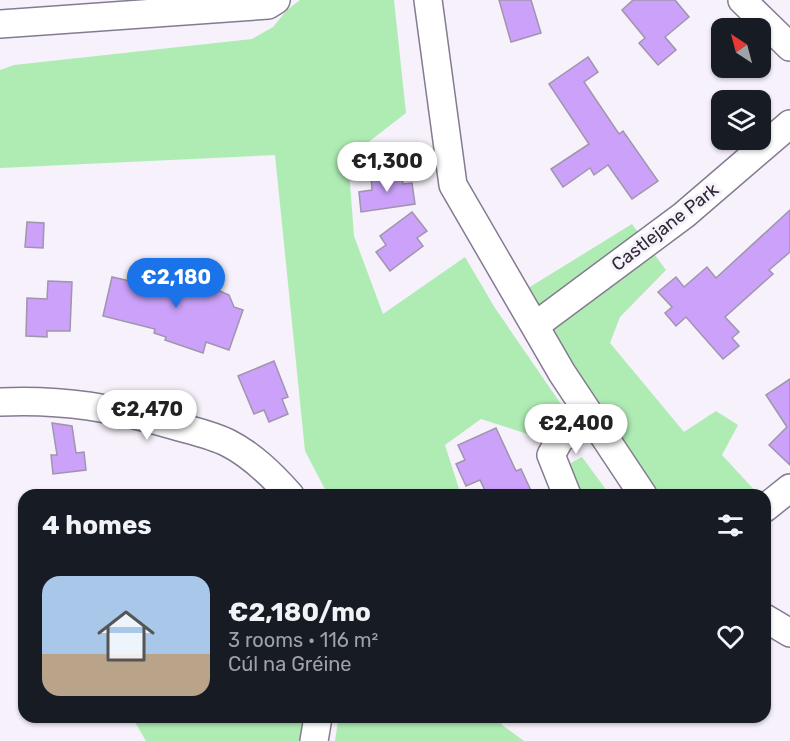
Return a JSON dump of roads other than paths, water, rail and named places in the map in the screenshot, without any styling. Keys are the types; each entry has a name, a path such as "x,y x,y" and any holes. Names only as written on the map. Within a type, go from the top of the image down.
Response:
{"street":[{"path":"0,24 268,5 276,0"},
{"path":"428,0 453,185 562,373 639,489"},
{"path":"742,0 790,47"},
{"name":"Castlejane Park","path":"536,326 684,215 790,124"},
{"path":"0,402 70,403 112,409 200,433 228,443 269,471 285,489"},
{"path":"565,489 551,455 560,439 591,418"},
{"path":"771,503 790,488"},
{"path":"771,622 790,633"},
{"path":"314,741 317,723"}]}
